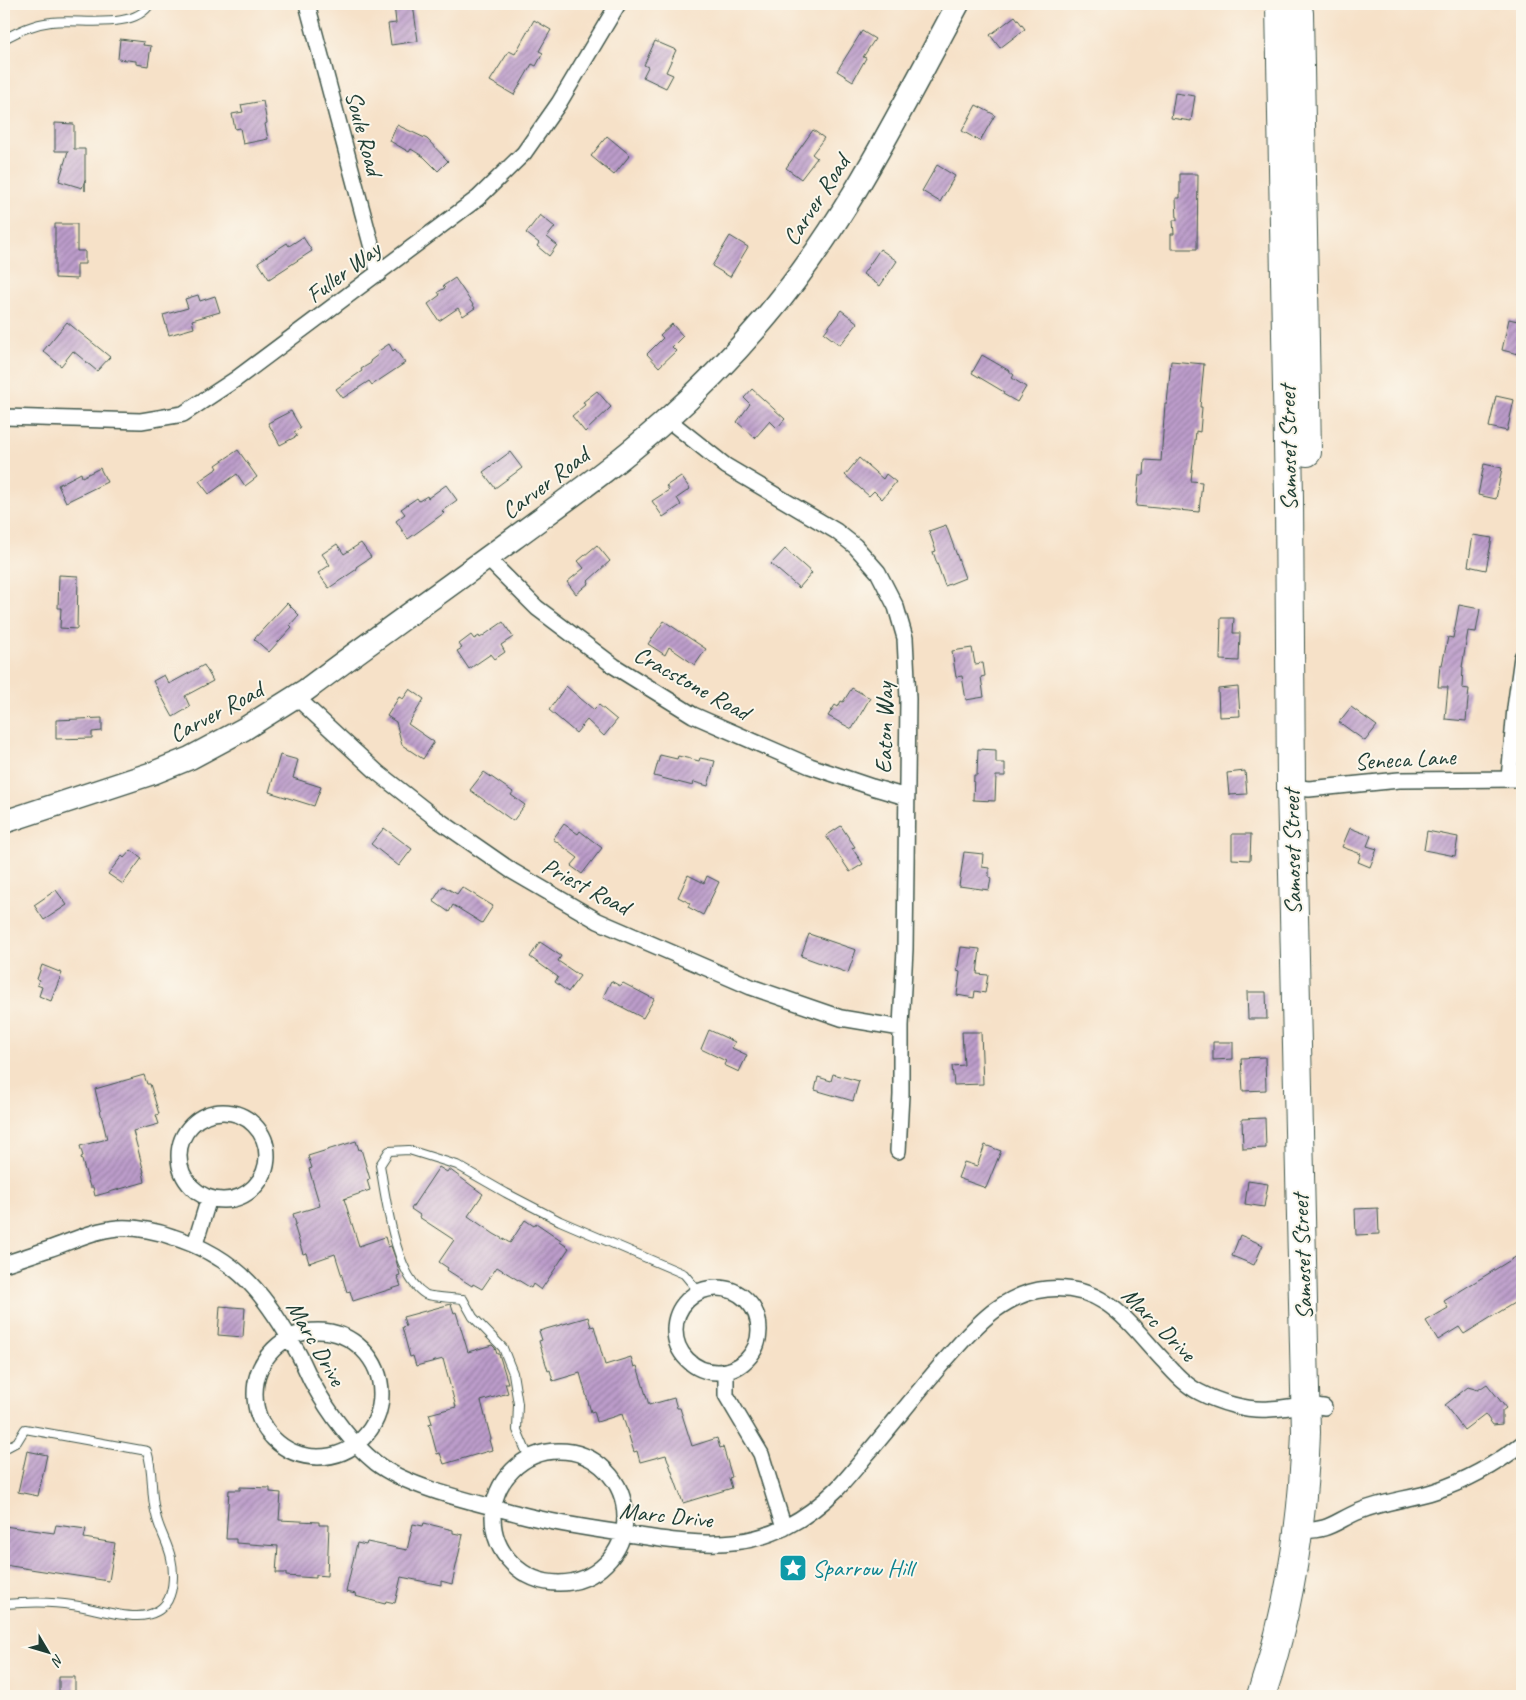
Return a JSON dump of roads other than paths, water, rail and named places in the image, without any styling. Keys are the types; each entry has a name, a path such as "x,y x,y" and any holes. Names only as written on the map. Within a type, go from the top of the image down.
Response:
{"highway":[{"name":"Samoset Street","path":"1261,1696 1309,1530 1323,1465 1315,1405 1300,788 1289,498 1280,4"},
{"name":"Samoset Street","path":"1298,4 1307,440 1300,788"},
{"name":"Samoset Street","path":"1280,1696 1304,1613 1309,1530"}],"street":[{"name":"Soule Road","path":"307,4 379,274"},
{"name":"Fuller Way","path":"4,416 142,421 183,414 236,379 379,274 478,198 524,153 559,103 618,4"},
{"name":"Carver Road","path":"4,822 153,773 190,758 244,730 296,697 487,558 614,464 667,419 734,353 768,315 811,257 847,204 958,4"},
{"name":"Eaton Way","path":"667,419 726,466 836,531 855,546 878,572 896,607 905,638 908,699 905,949 898,1151"},
{"name":"Cracstone Road","path":"487,558 537,608 614,666 693,715 810,766 872,787 906,796"},
{"path":"1516,779 1515,708 1522,657"},
{"name":"Priest Road","path":"296,697 378,773 434,817 512,871 598,921 751,987 841,1018 901,1028"},
{"name":"Seneca Lane","path":"1300,788 1399,780 1516,779"},
{"path":"224,1112 240,1115 249,1120 261,1134 267,1150 266,1168 258,1184 244,1195 226,1200 209,1198 199,1193 185,1178 179,1157 184,1136 199,1120 208,1115 224,1112"},
{"path":"195,1244 209,1198"},
{"name":"Marc Drive","path":"4,1264 94,1233 117,1228 141,1229 195,1244 220,1257 251,1283 277,1318 334,1417 356,1444 380,1466 405,1480 522,1515 623,1534 694,1544 719,1544 752,1540 784,1528 814,1510 838,1488 931,1376 989,1314 1007,1301 1041,1290 1059,1288 1074,1290 1102,1299 1119,1312 1178,1376 1195,1390 1218,1401 1264,1410 1315,1405"},
{"path":"718,1288 736,1292 750,1304 758,1321 758,1340 750,1356 743,1363 726,1371 710,1371 695,1366 679,1347 675,1332 678,1315 686,1302 699,1292 718,1288"},
{"path":"316,1331 330,1332 356,1344 367,1354 379,1379 380,1408 367,1434 356,1444 345,1451 318,1457 291,1451 270,1434 257,1410 255,1396 261,1369 277,1347 288,1339 302,1334 316,1331"},
{"path":"726,1371 726,1395 761,1454 784,1528"},
{"path":"1309,1530 1333,1525 1361,1510 1435,1491 1461,1481 1490,1466 1522,1444"},
{"path":"562,1450 578,1453 594,1460 607,1470 617,1484 624,1500 626,1517 623,1534 617,1549 607,1563 594,1573 579,1580 562,1583 546,1582 530,1576 516,1567 504,1555 497,1540 493,1523 494,1507 498,1492 505,1478 516,1466 529,1458 545,1452 562,1450"}],"lane":[{"path":"4,39 33,25 52,22 126,20 139,16 150,4"},
{"path":"529,1458 516,1430 518,1404 513,1373 504,1348 473,1317 463,1299 426,1295 409,1279 392,1232 380,1166 389,1151 409,1150 457,1165 560,1221 684,1274 699,1292"},
{"path":"4,1449 17,1442 25,1429 147,1451 151,1464 152,1502 171,1559 172,1576 172,1593 164,1606 155,1614 144,1616 133,1617 51,1602 4,1604"}],"place":[{"name":"Sparrow Hill","path":"793,1568"}]}
